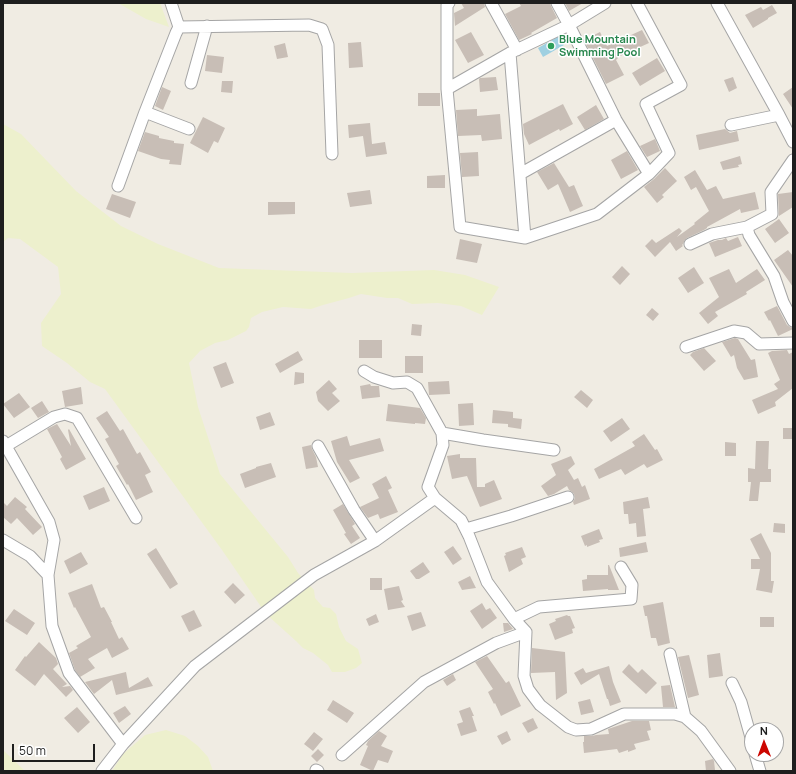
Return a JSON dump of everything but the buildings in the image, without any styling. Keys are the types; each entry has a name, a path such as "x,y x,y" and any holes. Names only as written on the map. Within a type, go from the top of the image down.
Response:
{"street":[{"path":"171,3 180,27"},
{"path":"448,3 447,89 460,227 525,238 597,214 649,174 669,153 646,104 681,85 637,3"},
{"path":"491,3 514,52 520,174 525,238"},
{"path":"557,3 616,120 649,174"},
{"path":"447,89 514,52 569,25 605,3"},
{"path":"717,3 793,142"},
{"path":"180,27 309,25 322,29 328,45 332,154"},
{"path":"191,84 207,26"},
{"path":"118,186 145,112 176,33 180,27"},
{"path":"145,112 189,128"},
{"path":"731,124 779,115"},
{"path":"520,174 616,120"},
{"path":"690,244 712,234 747,227 772,214 771,192 793,160"},
{"path":"747,227 749,235 774,276 782,302 793,321"},
{"path":"686,347 734,331 746,333 759,344 793,343"},
{"path":"364,371 374,377 393,383 407,382 417,388 442,433 443,445 428,487 435,498 461,520 488,582 514,619 526,632 524,676 528,689 540,705 568,728 576,730 592,729 624,714 675,714 685,717 701,731 730,771"},
{"path":"123,744 69,673 52,626 48,575 54,540 49,522 5,443 54,417 65,414 77,418 136,518"},
{"path":"442,433 554,450"},
{"path":"318,446 374,542"},
{"path":"466,529 568,497"},
{"path":"102,771 123,744 195,666 314,576 374,542 435,498"},
{"path":"3,540 30,556 48,575"},
{"path":"514,619 539,607 631,599 632,585 621,567"},
{"path":"342,755 424,682 496,644 526,632"},
{"path":"670,654 685,717"},
{"path":"732,684 741,702 747,722"}],"green space":[{"path":"118,3 160,3 169,27 146,19"},
{"path":"3,124 21,134 76,191 121,226 158,244 219,268 352,273 434,270 465,275 499,287 482,315 461,306 438,303 412,304 398,298 361,294 311,309 283,307 262,312 251,318 249,327 246,331 228,340 215,343 200,351 189,363 198,407 220,474 288,557 298,573 314,590 315,598 323,607 330,608 336,614 339,627 346,641 358,649 362,663 356,668 345,672 332,672 328,665 313,653 303,648 266,614 222,550 105,389 90,382 67,363 42,346 41,323 61,294 58,267 20,239 8,238 3,242"},
{"path":"166,730 185,736 198,746 208,757 213,771 112,771 123,754 145,735"},
{"path":"3,750 25,771 3,771"}],"water":[{"name":"Blue Mountain Swimming Pool","path":"559,36 564,45 543,57 538,48"}],"place":[{"name":"Blue Mountain Swimming Pool","path":"551,46"}]}
